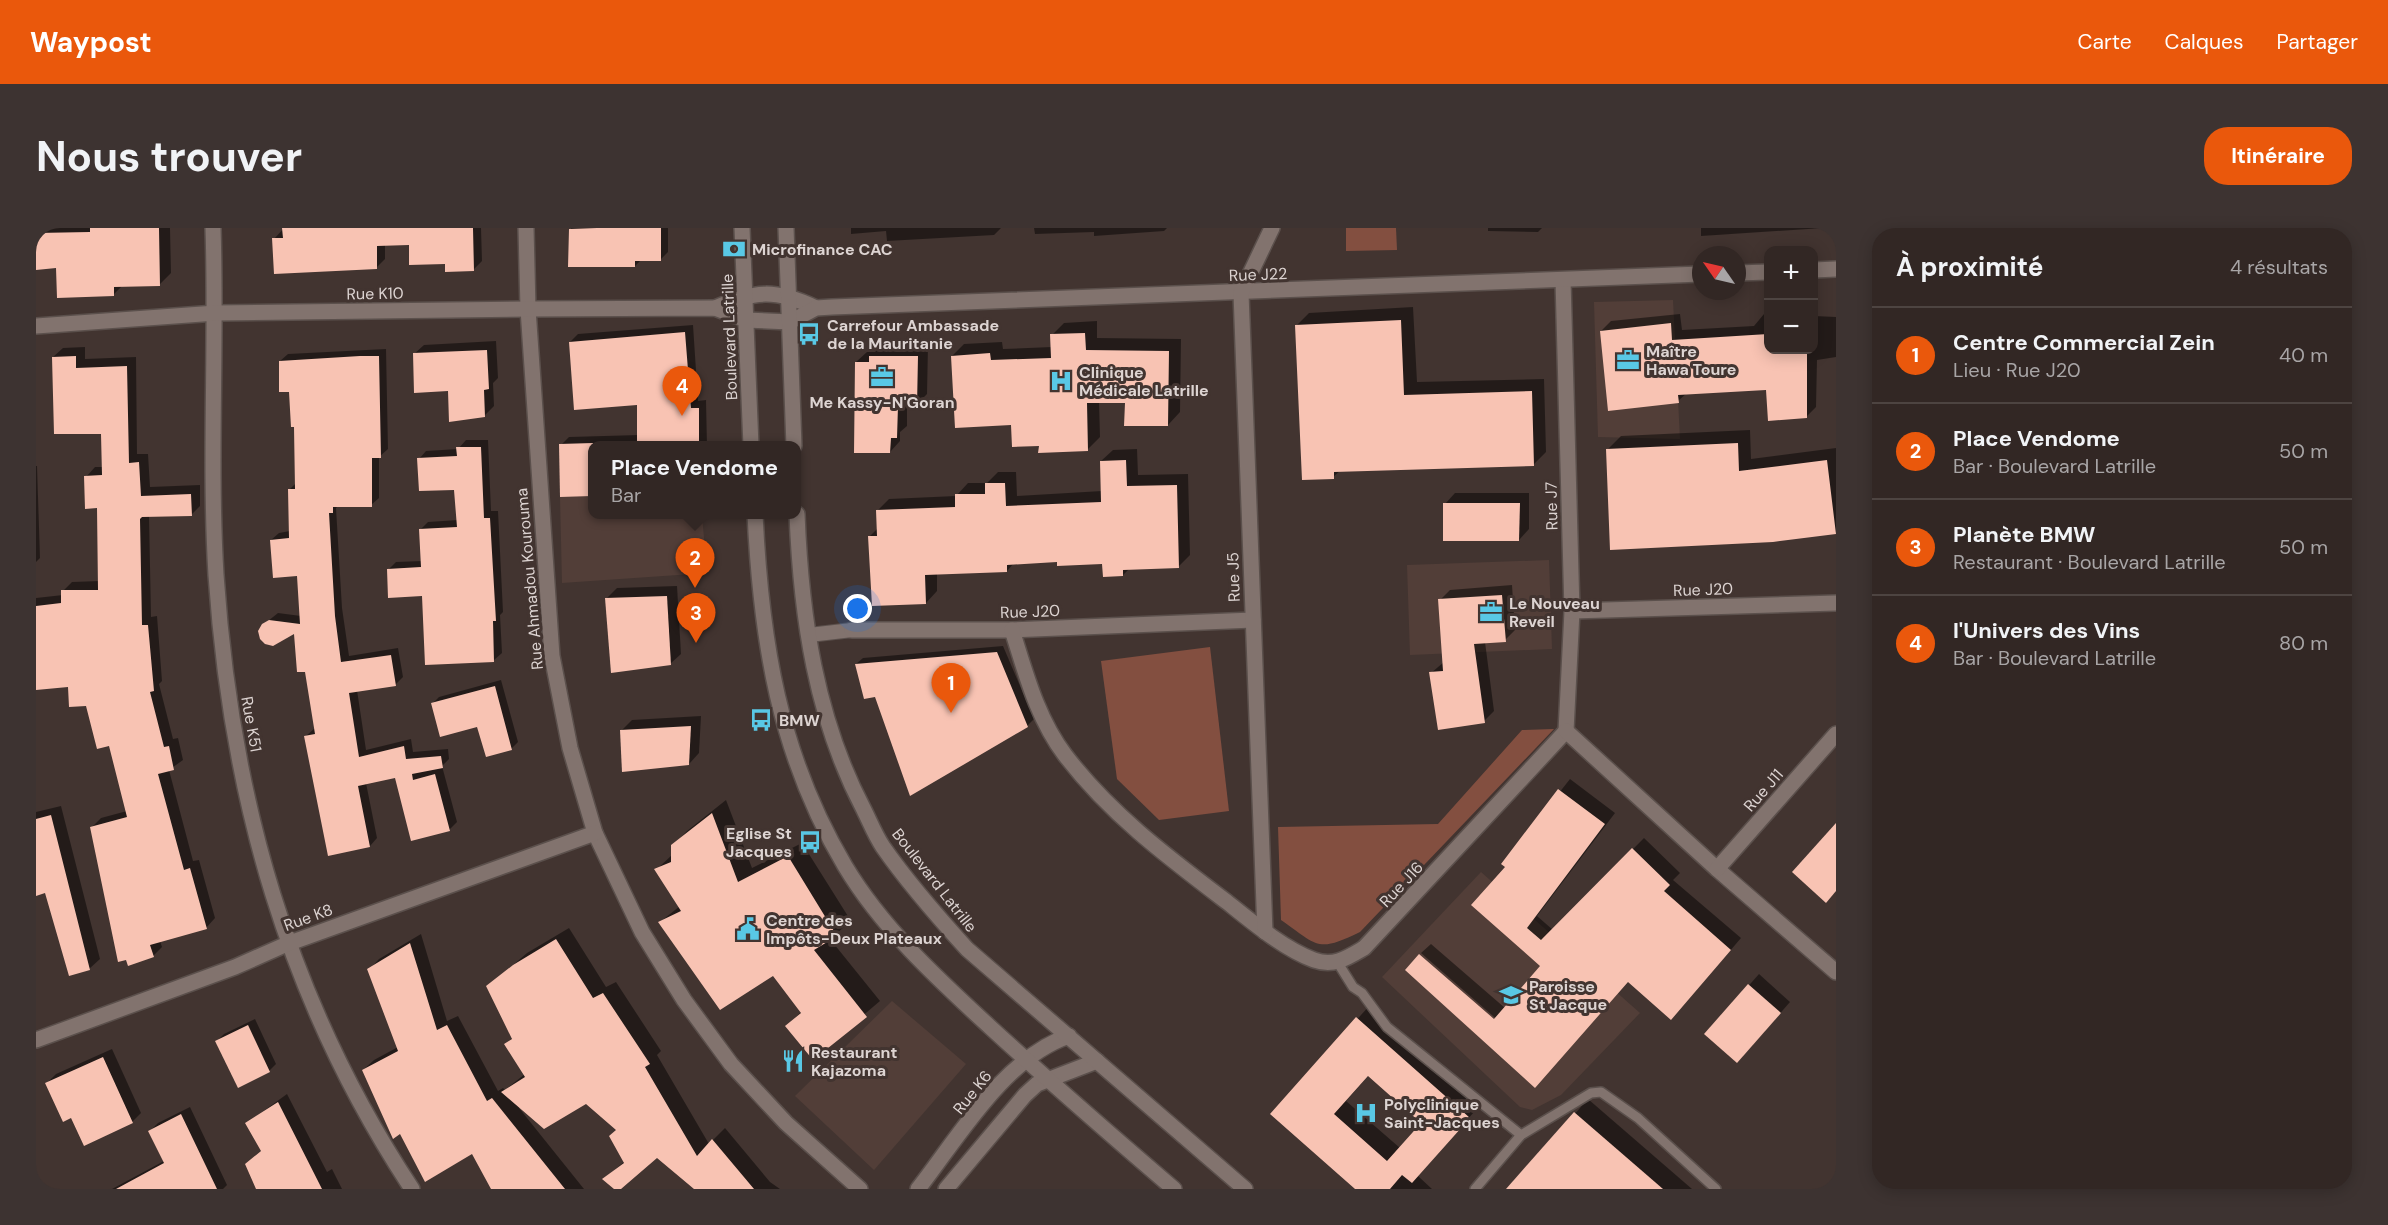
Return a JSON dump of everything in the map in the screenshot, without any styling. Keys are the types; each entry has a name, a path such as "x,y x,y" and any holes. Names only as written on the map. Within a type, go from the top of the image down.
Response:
{"street":[{"name":"Rue K51","path":"213,228 216,313 212,425 216,574 229,698 252,825 287,944 340,1063 376,1134 412,1189"},
{"name":"Rue Ahmadou Kourouma","path":"526,228 528,309 552,656 570,748 595,833 642,932 684,1000 731,1064 786,1123 860,1189"},
{"name":"Boulevard Latrille","path":"742,228 751,441"},
{"path":"786,228 794,441"},
{"name":"Rue J5","path":"1265,932 1241,292 1272,228"},
{"path":"1818,270 1836,269"},
{"path":"1746,273 1764,272"},
{"name":"Rue J22","path":"790,322 816,308 1692,274"},
{"name":"Rue J7","path":"1563,280 1572,611 1566,731"},
{"name":"Rue J22","path":"715,308 745,295 790,296 816,308"},
{"name":"Rue K10","path":"36,327 216,313 715,308"},
{"path":"715,308 746,320 790,322"},
{"path":"755,519 758,582 766,653 781,716 798,768 845,867 901,940 938,979 1047,1080 1174,1189"},
{"name":"Boulevard Latrille","path":"797,519 800,582 821,704 838,755 881,845 932,911 967,949 1245,1189"},
{"name":"Rue J20","path":"1572,611 1836,603"},
{"name":"Rue J20","path":"809,635 852,630 1012,630 1253,620"},
{"path":"1012,630 1036,706 1065,754 1102,797 1146,840 1265,932 1314,960 1338,963"},
{"path":"1566,731 1717,869 1836,972"},
{"name":"Rue J16","path":"1338,963 1364,948 1386,926 1566,731"},
{"name":"Rue J11","path":"1717,869 1836,734"},
{"name":"Rue K8","path":"36,1040 235,967 287,944 595,833"},
{"name":"Rue K6","path":"918,1189 1003,1080 1025,1059 1049,1044 1069,1036"},
{"path":"946,1189 1025,1095 1047,1080 1097,1061"}],"lane":[{"path":"1338,963 1353,987 1362,993 1387,1027 1521,1135"},
{"path":"1475,1189 1521,1135 1591,1093 1601,1092 1638,1118 1716,1189"}],"shaded area":[{"path":"1346,228 1396,228 1397,250 1346,251"},
{"path":"1673,300 1680,439 1598,437 1594,302"},
{"path":"588,496 588,519 702,519 707,573 562,583 560,497"},
{"path":"1549,560 1552,649 1410,655 1407,565"},
{"path":"1210,647 1229,811 1159,820 1117,779 1101,661"},
{"path":"1554,729 1360,932 1335,943 1318,944 1281,920 1278,827 1438,824 1522,730"},
{"name":"Paroisse St Jacque","path":"1481,872 1640,1013 1561,1095 1532,1110 1520,1107 1382,977"},
{"path":"892,1001 966,1064 874,1170 795,1096"}],"building":[{"path":"90,228 159,228 160,286 114,287 114,296 57,298 56,268 36,270 36,233 90,232"},
{"path":"282,228 473,228 474,271 445,272 445,264 409,265 409,245 377,246 377,269 274,274 272,238 283,238"},
{"path":"661,228 661,261 635,261 635,267 568,267 569,229"},
{"path":"1401,320 1404,395 1532,391 1534,466 1334,472 1334,479 1302,480 1295,325"},
{"path":"1671,323 1672,340 1764,334 1764,354 1807,354 1807,418 1768,421 1766,390 1678,395 1679,403 1608,411 1600,331"},
{"path":"685,332 691,408 699,408 699,441 637,441 637,405 574,410 569,342"},
{"path":"1085,333 1086,350 1169,351 1168,426 1124,426 1125,403 1087,403 1088,451 1038,453 1039,446 1012,447 1011,425 955,428 951,356 990,353 991,360 1051,358 1050,334"},
{"path":"487,350 489,389 484,390 485,417 449,422 448,391 414,393 413,353"},
{"path":"76,356 76,368 127,366 129,463 139,462 141,496 191,494 192,516 142,517 140,519 142,625 148,625 154,691 150,692 164,747 169,746 174,770 158,774 184,870 190,868 207,929 150,945 154,957 128,966 126,960 118,962 90,827 127,817 109,746 97,749 86,706 69,707 68,687 36,690 36,606 61,603 61,590 98,590 97,508 85,509 84,476 102,475 101,434 54,434 52,357"},
{"path":"379,356 381,458 372,458 372,507 333,507 333,513 329,513 335,616 341,662 391,655 396,686 349,693 359,757 404,746 406,759 441,756 443,768 412,774 413,780 435,774 450,831 411,841 395,778 358,786 370,847 328,856 304,736 315,734 305,672 297,672 294,634 273,646 265,644 260,639 258,631 262,624 269,620 300,624 297,576 273,578 270,540 289,538 288,489 295,489 294,427 291,427 289,392 279,392 279,361"},
{"path":"869,356 918,356 917,406 898,406 897,438 891,438 890,453 854,453 855,362 869,362"},
{"path":"588,443 588,496 560,497 559,444"},
{"path":"1738,443 1739,471 1827,460 1836,534 1773,542 1610,550 1606,449"},
{"path":"456,447 481,447 484,518 490,518 496,621 493,621 494,662 425,665 422,596 388,598 387,569 421,567 419,529 457,527 454,490 419,491 417,458 457,456"},
{"path":"1126,460 1127,486 1177,485 1179,568 1123,570 1123,576 1103,577 1102,564 1057,566 1057,562 1007,565 1007,572 925,575 926,604 872,606 868,536 877,536 876,510 955,507 955,494 985,494 985,483 1005,483 1006,506 1101,502 1100,461"},
{"path":"1443,503 1520,503 1519,541 1443,541"},
{"path":"1502,595 1506,642 1474,644 1485,723 1438,730 1429,672 1443,671 1438,599"},
{"path":"667,596 671,665 611,673 605,598"},
{"path":"997,652 1028,727 910,796 875,697 864,699 855,664"},
{"path":"495,686 512,750 486,757 477,727 440,737 431,703"},
{"path":"691,726 689,765 622,772 620,730"},
{"path":"1558,789 1605,824 1527,928 1541,940 1632,848 1670,885 1664,891 1731,950 1671,1020 1628,982 1535,1088 1405,970 1419,954 1494,1019 1540,966 1471,905 1505,867 1501,864"},
{"path":"712,813 738,882 788,856 837,936 814,950 867,1017 813,1060 785,1026 801,1013 773,976 720,1010 658,922 681,911 654,869 671,862 671,845"},
{"path":"51,815 90,970 69,976 45,893 36,896 36,819"},
{"path":"1836,823 1836,891 1826,903 1792,872"},
{"path":"556,939 593,998 603,993 650,1064 645,1067 697,1156 712,1139 754,1189 694,1189 657,1158 621,1189 614,1189 602,1179 624,1163 609,1136 616,1130 586,1104 544,1129 501,1092 525,1077 504,1044 512,1039 486,986 513,965"},
{"path":"410,943 437,1030 447,1025 487,1101 492,1098 565,1189 491,1189 472,1154 425,1182 400,1134 393,1139 362,1070 398,1051 367,969"},
{"path":"1748,984 1781,1013 1737,1063 1704,1034"},
{"path":"1356,1017 1470,1118 1412,1183 1402,1175 1390,1189 1355,1189 1270,1114","holes":["1368,1076 1421,1123 1387,1161 1334,1114"]},
{"path":"248,1025 270,1072 238,1088 215,1041"},
{"path":"103,1057 133,1123 84,1146 71,1118 63,1122 45,1083"},
{"path":"278,1102 322,1189 256,1189 245,1164 261,1151 245,1123"},
{"path":"1574,1112 1663,1189 1506,1189"},
{"path":"181,1114 217,1189 116,1189 164,1163 148,1131"}],"place":[{"name":"Microfinance CAC","path":"734,249"},
{"name":"Carrefour Ambassade de la Mauritanie","path":"809,334"},
{"name":"Maître Hawa Toure","path":"1628,360"},
{"name":"Me Kassy-N'Goran","path":"882,377"},
{"name":"Clinique Médicale Latrille","path":"1061,381"},
{"name":"l'Univers des Vins","path":"682,416"},
{"name":"Place Vendome","path":"695,588"},
{"name":"Le Nouveau Reveil","path":"1491,612"},
{"name":"Planète BMW","path":"696,643"},
{"name":"Centre Commercial Zein","path":"951,713"},
{"name":"BMW","path":"761,720"},
{"name":"Eglise St Jacques","path":"810,842"},
{"name":"Centre des Impôts-Deux Plateaux","path":"748,929"},
{"name":"Paroisse St Jacque","path":"1511,995"},
{"name":"Restaurant Kajazoma","path":"793,1061"},
{"name":"Polyclinique Saint-Jacques","path":"1366,1113"}]}
